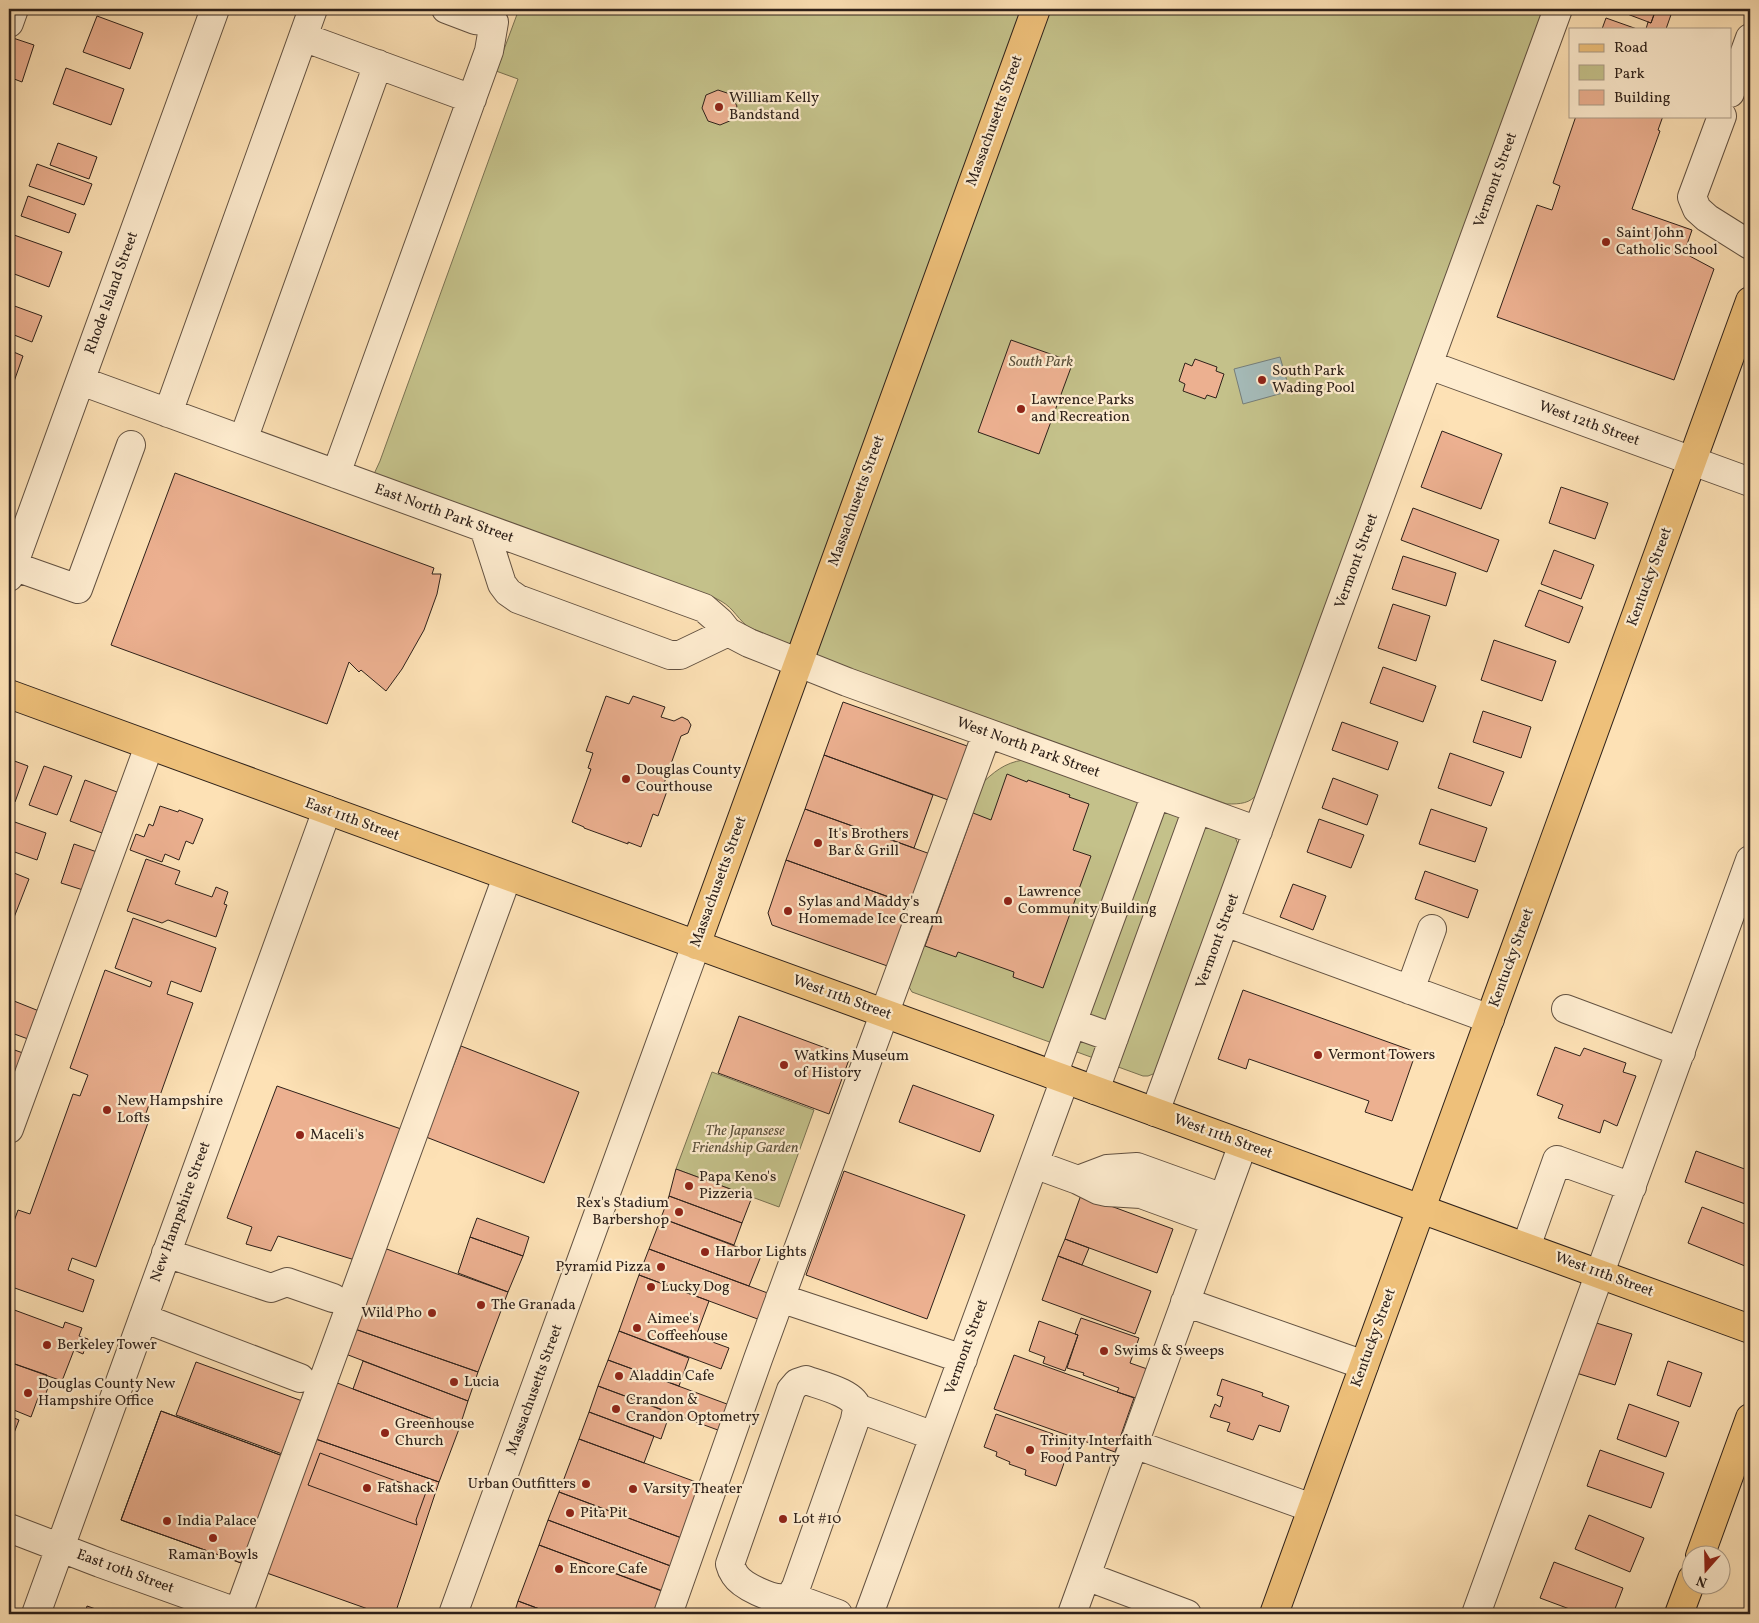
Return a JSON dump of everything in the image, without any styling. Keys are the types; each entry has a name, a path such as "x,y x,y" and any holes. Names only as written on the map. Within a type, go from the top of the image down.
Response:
{"main road":[{"name":"Massachusetts Street","path":"696,945 1036,9"},
{"name":"Kentucky Street","path":"1274,1614 1750,301"},
{"name":"East 11th Street","path":"9,694 696,945"},
{"name":"West 11th Street","path":"696,945 1750,1329"},
{"path":"1704,1546 1750,1418"},
{"path":"1679,1614 1686,1596"}],"street":[{"path":"9,23 14,9"},
{"name":"Rhode Island Street","path":"11,571 215,9"},
{"path":"168,413 313,9"},
{"path":"336,474 501,15 475,20 446,9"},
{"name":"Vermont Street","path":"1155,1112 1558,9"},
{"path":"303,36 472,99"},
{"path":"1732,88 1750,38"},
{"path":"243,440 378,64"},
{"path":"1721,118 1692,197 1697,209 1707,218 1750,245"},
{"name":"West 12th Street","path":"1428,365 1750,482"},
{"name":"East North Park Street","path":"80,380 704,608 728,632 798,662"},
{"path":"11,571 78,590 132,445"},
{"path":"484,528 502,584 508,592 518,599 670,655 680,655 728,632"},
{"name":"West North Park Street","path":"798,662 847,682 1258,831"},
{"path":"668,1614 780,1298 987,733"},
{"path":"9,1129 149,746"},
{"name":"Vermont Street","path":"870,1614 1034,1164 1072,1023 1156,794"},
{"path":"1095,1090 1197,809"},
{"name":"New Hampshire Street","path":"36,1614 327,810"},
{"path":"1146,823 1187,838"},
{"path":"1476,1614 1750,860"},
{"path":"239,1614 414,1129 508,876"},
{"path":"1225,922 1490,1019"},
{"path":"1410,990 1432,929"},
{"name":"Massachusetts Street","path":"453,1614 696,945"},
{"path":"1566,1009 1681,1052"},
{"path":"1072,1023 1114,1038"},
{"path":"1072,1614 1243,1144"},
{"path":"1526,1247 1557,1160 1632,1187"},
{"path":"1034,1164 1078,1180 1106,1169 1138,1167 1219,1209"},
{"path":"166,1253 271,1288 287,1282 333,1298"},
{"path":"780,1298 963,1359"},
{"path":"1185,1302 1364,1365"},
{"path":"143,1318 300,1378"},
{"path":"788,1596 791,1595 796,1587 855,1420 857,1408 853,1401 844,1394 806,1380 798,1383 791,1390 730,1564 734,1575 747,1587 777,1597 788,1596 838,1614"},
{"path":"857,1408 934,1436"},
{"path":"1134,1444 1312,1508"},
{"name":"East 10th Street","path":"9,1528 239,1614"},
{"path":"1086,1576 1187,1614"}],"green space":[{"name":"South Park","path":"519,9 1545,9 1255,797 1244,803 1227,804 855,671 748,627 730,608 715,598 374,474 518,79 496,71"},
{"path":"1023,760 1235,837 1238,844 1158,1072 1143,1076 912,992 906,982 980,785 1010,763"},
{"name":"The Japansese Friendship Garden","path":"712,1072 814,1110 779,1207 676,1169"}],"water":[{"name":"South Park Wading Pool","path":"1280,357 1290,391 1243,404 1234,369"}],"building":[{"path":"44,9 58,9 56,13"},
{"path":"135,9 150,9 149,14"},
{"path":"1614,9 1656,9 1651,23"},
{"path":"1656,9 1673,9 1666,28 1646,28 1648,22 1651,23"},
{"path":"97,16 143,33 130,69 83,52"},
{"path":"1606,18 1634,28 1602,28"},
{"path":"10,37 34,45 22,82 9,77"},
{"path":"66,68 124,89 111,125 53,104"},
{"name":"William Kelly Bandstand","path":"718,90 730,94 737,106 732,120 720,125 708,121 702,108 706,95"},
{"name":"Saint John Catholic School","path":"1575,118 1662,118 1658,130 1660,131 1632,209 1692,230 1684,253 1714,269 1674,380 1497,317 1537,205 1552,210 1560,186 1553,183"},
{"path":"58,143 97,157 89,179 50,165"},
{"path":"37,164 92,184 84,205 29,186"},
{"path":"28,196 76,214 69,233 21,216"},
{"path":"14,235 62,252 49,287 9,272 9,250"},
{"path":"9,304 42,316 32,342 9,333"},
{"name":"Lawrence Parks and Recreation","path":"1011,340 1073,362 1039,454 978,432"},
{"path":"9,350 23,356 11,390 9,389"},
{"path":"1195,359 1217,367 1216,371 1224,374 1216,398 1207,395 1205,399 1183,391 1185,384 1179,381 1185,363 1192,366"},
{"path":"1442,431 1502,454 1481,509 1421,487"},
{"path":"175,473 434,568 432,574 441,574 437,594 424,630 402,669 386,691 361,670 359,672 349,662 327,724 111,645"},
{"path":"1561,487 1608,503 1595,539 1549,523"},
{"path":"1413,508 1499,540 1487,572 1401,540"},
{"path":"1554,550 1594,565 1581,599 1541,584"},
{"path":"1403,556 1456,573 1446,606 1392,589"},
{"path":"1539,590 1583,607 1569,643 1525,626"},
{"path":"1393,604 1430,616 1416,661 1378,648"},
{"path":"1494,640 1556,661 1542,701 1481,680"},
{"path":"1383,667 1436,686 1423,722 1370,703"},
{"name":"Douglas County Courthouse","path":"606,696 629,704 633,696 665,707 661,717 674,721 682,717 688,720 691,725 688,733 681,736 662,789 667,791 658,816 653,814 641,847 628,842 628,844 572,822 591,769 588,768 593,753 586,751"},
{"path":"843,702 970,747 951,801 824,755"},
{"path":"1483,711 1531,727 1521,758 1473,742"},
{"path":"1342,722 1398,742 1388,770 1332,750"},
{"path":"1450,753 1504,772 1491,806 1438,788"},
{"path":"824,755 933,795 914,848 805,809"},
{"path":"9,759 28,766 15,802 9,799"},
{"path":"44,766 72,776 57,815 29,805"},
{"name":"Lawrence Community Building","path":"1007,774 1070,795 1069,797 1089,804 1073,850 1091,856 1043,988 1013,977 1014,972 958,952 956,957 925,946 973,813 991,820"},
{"path":"1333,778 1378,795 1367,825 1322,808"},
{"path":"85,780 117,792 102,833 70,821"},
{"path":"160,806 178,812 179,810 203,819 193,844 186,841 179,860 165,854 162,862 130,850 136,834 144,837 149,824 153,826"},
{"path":"805,809 933,855 914,906 786,860"},
{"path":"1431,809 1487,828 1475,862 1419,844"},
{"path":"1319,819 1364,835 1351,868 1307,852"},
{"path":"9,820 46,833 37,860 9,850"},
{"path":"74,844 97,852 83,890 61,883"},
{"path":"146,859 180,871 175,884 212,897 216,887 228,892 224,904 227,905 216,937 168,920 162,923 127,911"},
{"path":"786,860 914,906 893,968 772,925 768,913"},
{"path":"9,871 29,879 13,920 9,918"},
{"path":"1425,871 1478,890 1468,918 1415,899"},
{"path":"1293,884 1326,896 1313,930 1280,917"},
{"name":"New Hampshire Lofts","path":"133,918 216,948 201,992 171,981 167,994 193,1003 158,1101 151,1099 144,1119 149,1120 96,1267 72,1258 68,1270 94,1280 83,1312 9,1286 9,1235 18,1210 30,1214 73,1094 80,1096 88,1075 70,1068 105,970 150,987 152,982 115,968"},
{"name":"Vermont Towers","path":"1243,990 1416,1052 1392,1121 1365,1112 1369,1101 1249,1059 1246,1069 1218,1059"},
{"path":"9,999 39,1011 28,1039 9,1032"},
{"name":"Watkins Museum of History","path":"739,1016 850,1057 829,1114 718,1073"},
{"path":"461,1046 579,1092 544,1183 426,1137"},
{"path":"1555,1047 1580,1056 1584,1048 1626,1063 1623,1072 1636,1076 1617,1126 1604,1120 1600,1133 1558,1118 1563,1105 1537,1095"},
{"path":"9,1048 23,1053 14,1079 9,1077"},
{"path":"913,1085 994,1115 980,1152 899,1122"},
{"path":"277,1086 404,1130 358,1261 278,1236 271,1251 246,1244 252,1227 227,1218"},
{"path":"1696,1151 1750,1171 1750,1199 1748,1205 1685,1182"},
{"path":"676,1169 752,1197 742,1223 669,1196"},
{"path":"844,1171 965,1215 927,1319 806,1275"},
{"path":"1081,1195 1173,1229 1157,1273 1065,1239"},
{"path":"669,1196 742,1223 734,1245 661,1218"},
{"path":"1702,1207 1750,1226 1750,1252 1745,1266 1688,1243"},
{"path":"477,1218 529,1237 523,1256 470,1237"},
{"name":"Harbor Lights","path":"661,1218 761,1256 749,1286 649,1249"},
{"path":"470,1237 523,1256 508,1292 458,1273"},
{"path":"1065,1239 1089,1248 1082,1265 1058,1256"},
{"path":"381,1247 508,1292 478,1372 352,1328"},
{"path":"649,1249 773,1295 763,1321 639,1275"},
{"path":"1058,1256 1151,1291 1135,1334 1042,1300"},
{"path":"639,1275 709,1301 696,1336 729,1348 721,1369 619,1331"},
{"name":"Berkeley Tower","path":"9,1308 63,1328 65,1322 82,1328 79,1336 88,1339 83,1354 74,1350 62,1381 9,1362"},
{"name":"Swims & Sweeps","path":"1081,1318 1139,1338 1130,1363 1153,1371 1142,1400 1117,1392 1119,1388 1067,1368 1078,1335 1075,1334"},
{"path":"1039,1321 1078,1335 1065,1371 1043,1363 1045,1357 1029,1351"},
{"path":"1590,1321 1632,1334 1615,1385 1573,1372"},
{"path":"352,1328 478,1372 468,1401 343,1353"},
{"path":"619,1331 689,1358 679,1386 608,1360"},
{"path":"1014,1355 1134,1398 1115,1452 994,1409"},
{"path":"608,1360 735,1407 726,1433 598,1386"},
{"path":"363,1361 468,1401 459,1429 353,1389"},
{"path":"1668,1361 1702,1373 1690,1407 1657,1395"},
{"name":"Douglas County New Hampshire Office","path":"9,1362 47,1375 43,1386 48,1387 44,1400 38,1398 31,1417 9,1408"},
{"path":"196,1362 305,1402 285,1455 176,1415"},
{"path":"1222,1379 1263,1393 1262,1396 1289,1406 1280,1432 1259,1425 1253,1440 1227,1431 1230,1423 1210,1417 1215,1404 1220,1407 1223,1397 1217,1395"},
{"name":"Greenhouse Church","path":"332,1381 459,1429 439,1482 310,1437"},
{"path":"598,1386 670,1413 661,1439 589,1412"},
{"path":"1629,1404 1679,1422 1666,1457 1617,1439"},
{"path":"161,1411 283,1456 244,1564 121,1520"},
{"path":"161,1411 283,1456 244,1564 121,1520"},
{"path":"589,1412 654,1436 644,1463 579,1439"},
{"name":"Trinity Interfaith Food Pantry","path":"996,1414 1053,1434 1051,1439 1070,1446 1056,1486 1025,1475 1026,1470 1009,1464 1010,1462 996,1456 997,1452 984,1447"},
{"path":"9,1416 19,1420 9,1446"},
{"path":"310,1437 439,1482 395,1614 382,1614 264,1572"},
{"name":"Varsity Theater","path":"579,1439 707,1486 687,1540 559,1492"},
{"path":"1600,1450 1664,1473 1651,1508 1587,1486"},
{"name":"Fatshack","path":"320,1453 426,1492 416,1520 417,1525 308,1485"},
{"path":"559,1492 687,1540 676,1568 548,1520"},
{"path":"1589,1515 1644,1538 1630,1572 1575,1549"},
{"path":"548,1520 676,1568 667,1593 539,1545"},
{"path":"539,1545 663,1591 654,1614 553,1614 518,1601"},
{"path":"1554,1562 1623,1588 1613,1614 1583,1614 1540,1598"},
{"path":"518,1601 553,1614 514,1614"},
{"path":"87,1606 110,1614 85,1614"},
{"path":"1007,1610 1018,1614 1005,1614"}],"place":[{"name":"William Kelly Bandstand","path":"719,107"},
{"name":"Saint John Catholic School","path":"1606,242"},
{"name":"South Park Wading Pool","path":"1262,380"},
{"name":"Lawrence Parks and Recreation","path":"1021,409"},
{"name":"Douglas County Courthouse","path":"626,779"},
{"name":"It's Brothers Bar & Grill","path":"818,843"},
{"name":"Lawrence Community Building","path":"1008,901"},
{"name":"Sylas and Maddy's Homemade Ice Cream","path":"788,911"},
{"name":"Vermont Towers","path":"1318,1055"},
{"name":"Watkins Museum of History","path":"784,1065"},
{"name":"New Hampshire Lofts","path":"107,1110"},
{"name":"Maceli's","path":"300,1135"},
{"name":"Papa Keno's Pizzeria","path":"689,1186"},
{"name":"Rex's Stadium Barbershop","path":"679,1212"},
{"name":"Harbor Lights","path":"705,1252"},
{"name":"Pyramid Pizza","path":"661,1267"},
{"name":"Lucky Dog","path":"651,1287"},
{"name":"The Granada","path":"481,1305"},
{"name":"Wild Pho","path":"432,1313"},
{"name":"Aimee's Coffeehouse","path":"637,1328"},
{"name":"Berkeley Tower","path":"47,1345"},
{"name":"Swims & Sweeps","path":"1104,1351"},
{"name":"Aladdin Cafe","path":"619,1376"},
{"name":"Lucia","path":"454,1382"},
{"name":"Douglas County New Hampshire Office","path":"28,1393"},
{"name":"Crandon & Crandon Optometry","path":"616,1409"},
{"name":"Greenhouse Church","path":"385,1433"},
{"name":"Trinity Interfaith Food Pantry","path":"1030,1450"},
{"name":"Urban Outfitters","path":"586,1484"},
{"name":"Fatshack","path":"367,1488"},
{"name":"Varsity Theater","path":"633,1489"},
{"name":"Pita Pit","path":"570,1513"},
{"name":"Lot #10","path":"783,1519"},
{"name":"India Palace","path":"167,1521"},
{"name":"Raman Bowls","path":"213,1538"},
{"name":"Encore Cafe","path":"559,1569"}]}
